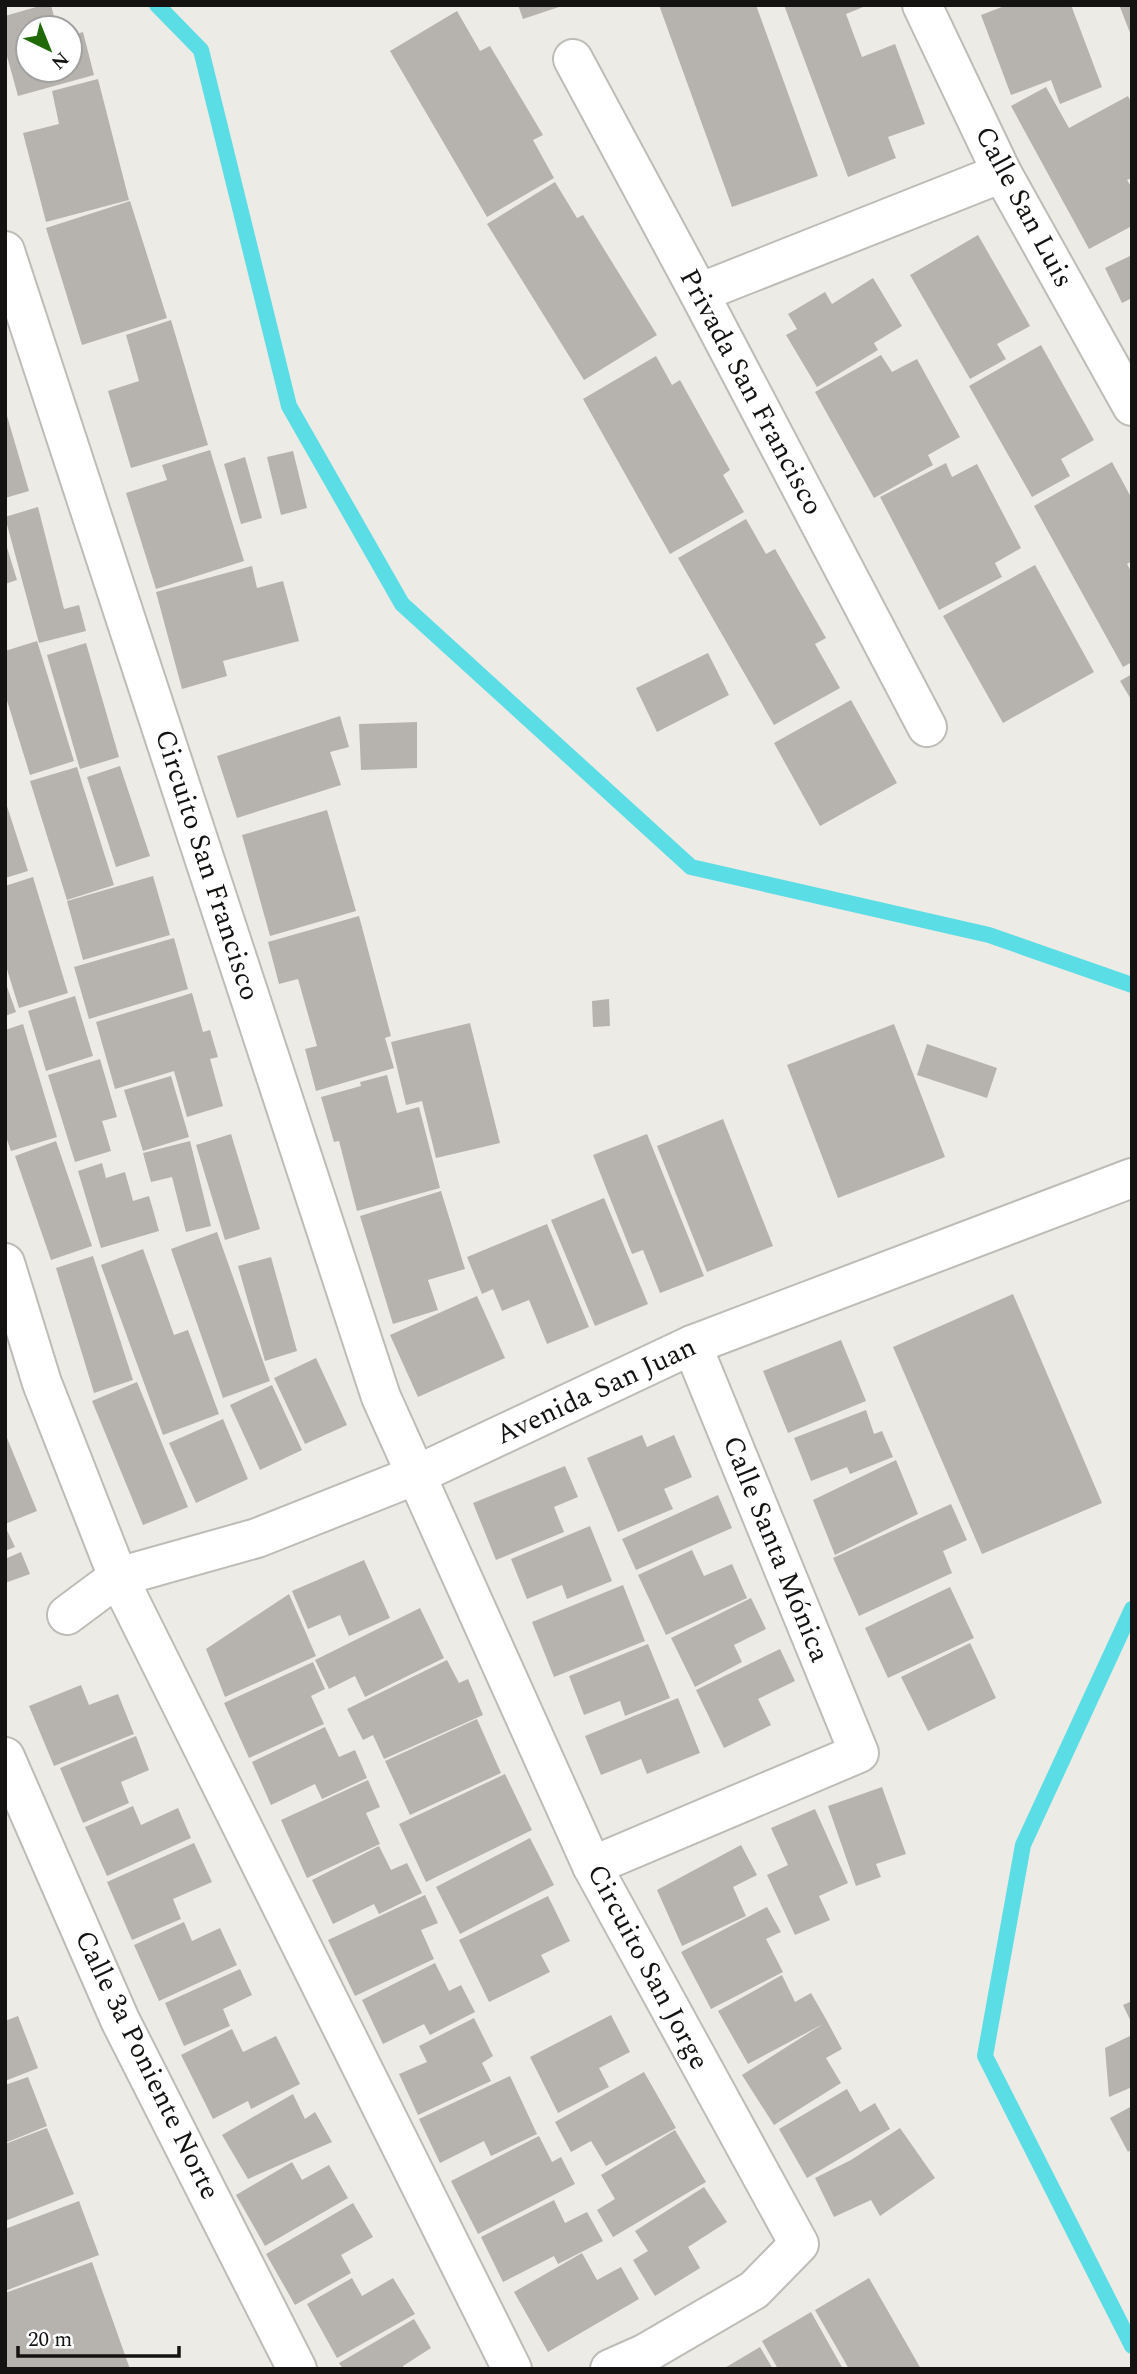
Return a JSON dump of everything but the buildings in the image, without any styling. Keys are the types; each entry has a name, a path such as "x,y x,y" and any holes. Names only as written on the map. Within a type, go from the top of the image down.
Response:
{"street":[{"name":"Calle San Luis","path":"922,5 1002,173 1132,406"},
{"name":"Privada San Francisco","path":"573,59 927,727"},
{"path":"699,293 1002,173"},
{"name":"Circuito San Francisco","path":"5,251 381,1396 416,1475"},
{"name":"Avenida San Juan","path":"67,1615 118,1577 257,1538 416,1475 692,1345 1132,1178"},
{"path":"5,1263 42,1383 118,1577 512,2369"},
{"name":"Calle Santa Mónica","path":"592,1866 859,1754 692,1345"},
{"name":"Circuito San Jorge","path":"416,1475 592,1866 799,2244 754,2290 646,2353 610,2369"},
{"name":"Calle 3a Poniente Norte","path":"5,1757 120,2020 298,2369"}],"waterway":[{"path":"157,5 201,50 289,406 402,604 691,867 989,935 1132,985"},
{"path":"1132,1609 1023,1845 985,2056 1132,2346"}]}
